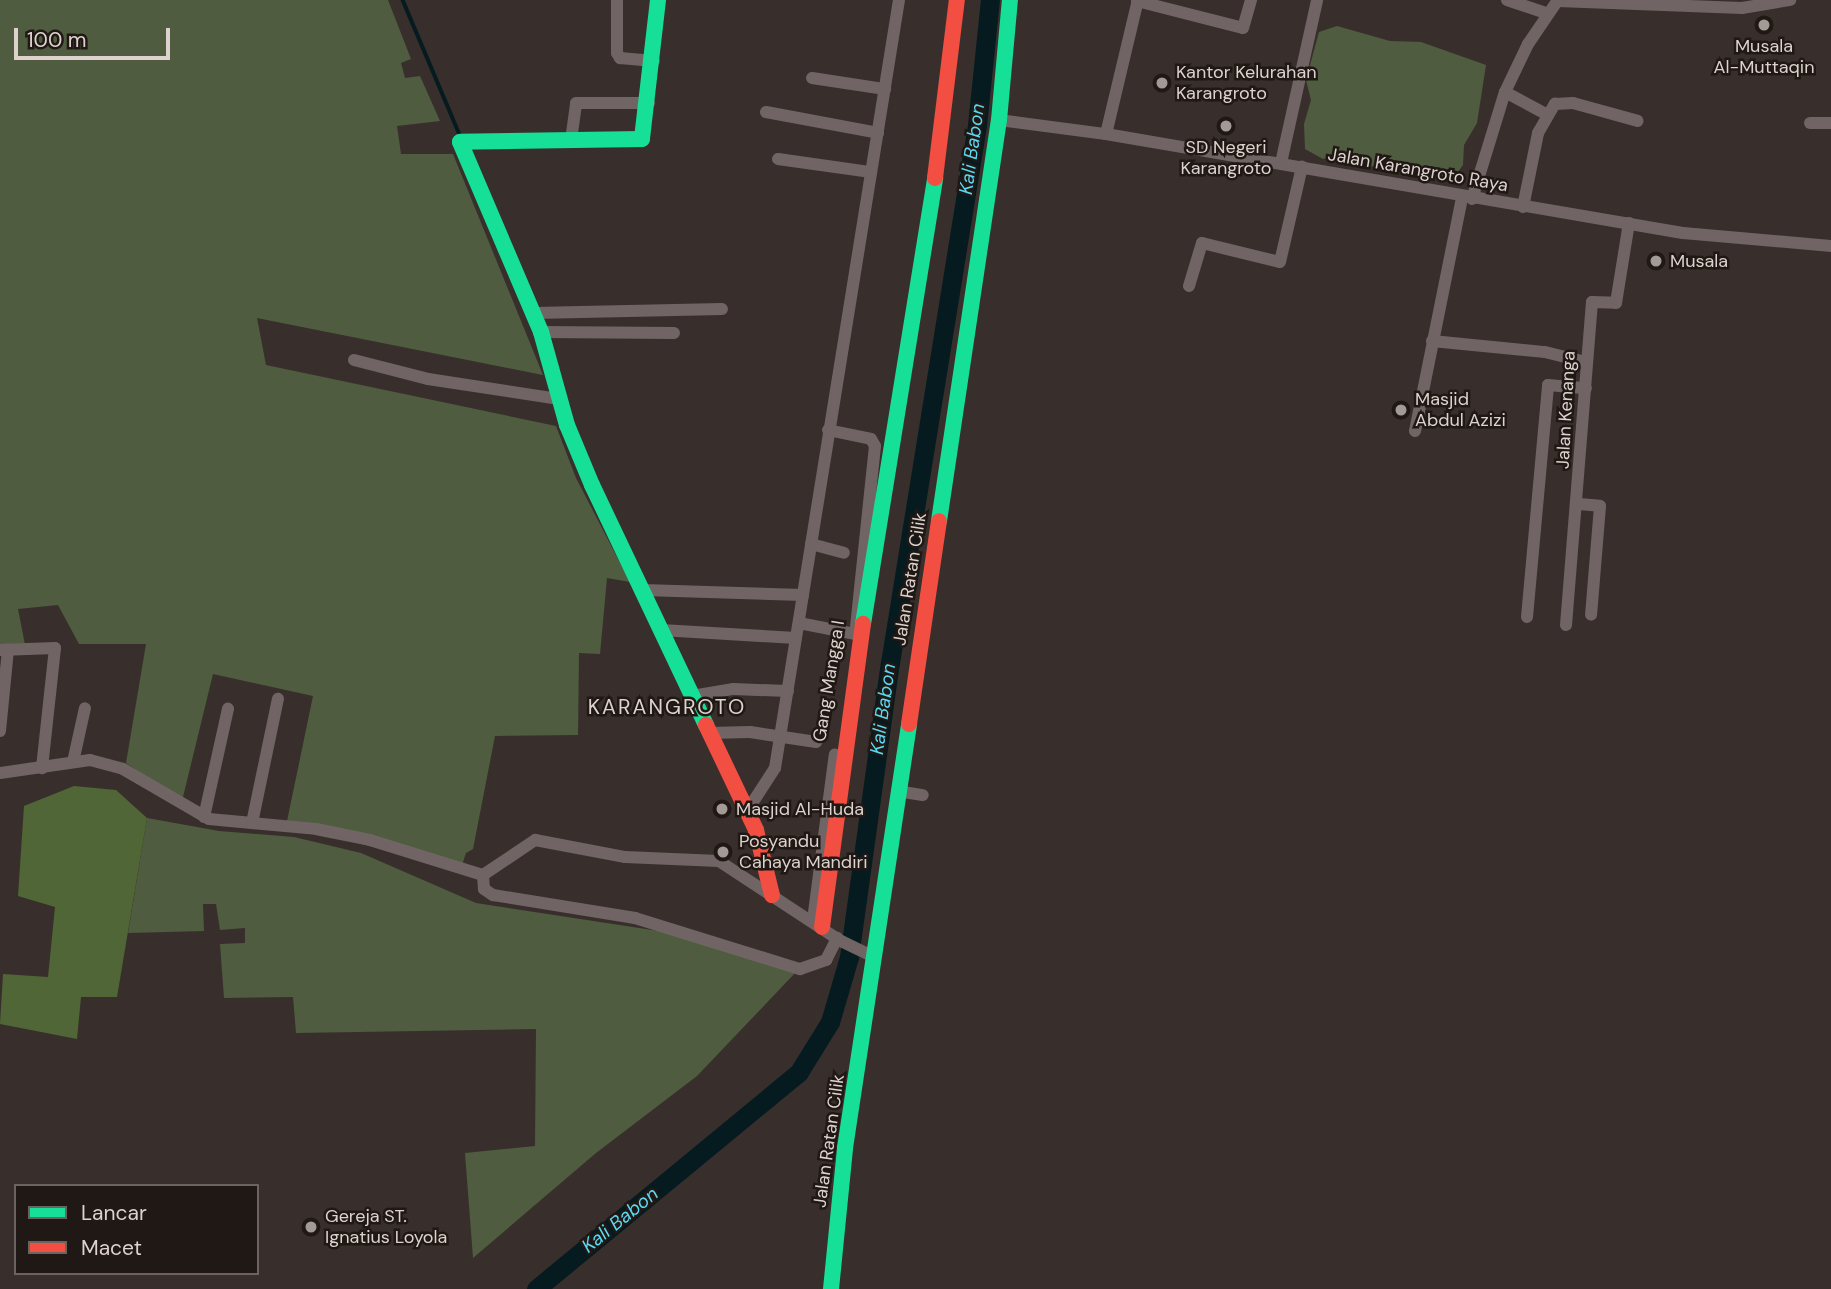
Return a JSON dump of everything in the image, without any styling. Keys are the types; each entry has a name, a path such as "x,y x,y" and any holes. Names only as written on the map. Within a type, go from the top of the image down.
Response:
{"street":[{"path":"617,0 617,53 620,58 653,61"},
{"path":"658,0 649,103 642,139 460,142 541,332 551,399 747,811 762,846 772,895"},
{"path":"747,811 773,774 886,89 898,0"},
{"path":"818,924 844,721 942,131 957,0"},
{"name":"Jalan Ratan Cilik","path":"831,1289 845,1148 870,955 910,793 999,120 1010,0"},
{"path":"1106,134 1138,1 1244,28 1251,0"},
{"path":"1281,163 1317,0"},
{"path":"1415,431 1432,341 1467,198 1505,92 1546,13 1558,0 1673,2 1742,8 1790,0"},
{"path":"1511,1 1546,13"},
{"path":"812,78 886,89"},
{"path":"1505,92 1546,114"},
{"path":"1523,207 1546,114 1564,102 1638,121"},
{"path":"571,140 576,103 649,103"},
{"path":"765,112 878,133"},
{"name":"Jalan Karangroto Raya","path":"999,120 1106,134 1281,163 1523,207 1629,223 1831,246"},
{"path":"1810,122 1831,122"},
{"path":"778,159 871,172"},
{"path":"1189,286 1202,243 1280,262 1302,167"},
{"name":"Jalan Kenanga","path":"1566,625 1578,504 1586,388 1585,362 1592,302 1617,300 1629,223"},
{"path":"531,307 722,309"},
{"path":"541,332 674,332"},
{"path":"1432,341 1545,352 1585,362"},
{"path":"354,360 428,379 551,399"},
{"path":"1527,617 1548,385 1586,388"},
{"name":"Gang Mangga I","path":"828,430 871,439 875,446 858,635"},
{"path":"1578,504 1600,506 1591,615"},
{"path":"811,544 844,552"},
{"path":"643,590 803,595"},
{"path":"799,623 858,635"},
{"path":"661,629 796,638"},
{"path":"0,731 4,650 55,648 42,768"},
{"path":"692,696 733,689 788,691"},
{"path":"252,823 278,699"},
{"path":"72,762 85,708"},
{"path":"204,817 228,709"},
{"path":"710,733 780,736 816,742"},
{"path":"0,773 90,760 123,769 204,817 370,840 483,874"},
{"path":"483,874 528,844 547,840 625,857 719,861 839,940 870,955"},
{"path":"483,874 484,889 493,895 635,918 800,969 826,960 839,940"}],"green space":[{"path":"0,0 388,0 411,59 401,63 405,78 420,76 440,121 397,126 401,154 453,154 543,375 257,318 266,365 556,426 576,478 630,582 607,578 600,654 579,653 578,735 495,736 473,849 466,853 461,868 286,826 313,696 213,674 182,801 126,763 146,644 79,644 58,605 18,609 25,645 0,647"},
{"path":"1337,26 1390,41 1421,42 1486,65 1477,123 1464,145 1463,165 1454,177 1420,175 1398,162 1368,167 1342,153 1323,159 1305,149 1304,124 1311,100 1306,80 1319,32"},
{"path":"74,786 116,790 147,818 117,997 81,997 77,1039 0,1024 3,974 48,977 55,907 18,896 24,806"},
{"path":"147,818 219,831 294,837 361,853 476,903 672,933 797,971 697,1076 596,1153 473,1258 465,1153 535,1146 536,1029 296,1033 293,997 224,998 220,944 245,943 245,928 220,930 216,904 203,904 204,931 128,933"}],"waterway":[{"path":"403,0 461,137"},
{"name":"Kali Babon","path":"536,1289 799,1072 830,1022 849,957 890,663 977,125 990,0"}],"traffic: fast":[{"path":"658,0 642,139 460,142 541,332 567,425 592,485 706,725"},
{"path":"939,521 999,120 1010,0"},
{"path":"863,624 935,178"},
{"path":"831,1289 845,1148 909,724"}],"traffic: jam":[{"path":"935,178 957,0"},
{"path":"909,724 939,521"},
{"path":"822,927 863,624"},
{"path":"706,725 756,830 772,895"}],"place":[{"name":"Musala Al-Muttaqin","path":"1764,25"},
{"name":"Kantor Kelurahan Karangroto","path":"1162,83"},
{"name":"SD Negeri Karangroto","path":"1226,126"},
{"name":"Musala","path":"1656,261"},
{"name":"Masjid Abdul Azizi","path":"1401,410"},
{"name":"Masjid Al-Huda","path":"722,809"},
{"name":"Posyandu Cahaya Mandiri","path":"723,852"},
{"name":"Gereja ST. Ignatius Loyola","path":"311,1227"}],"district":[{"name":"KARANGROTO","path":"667,707"}]}
